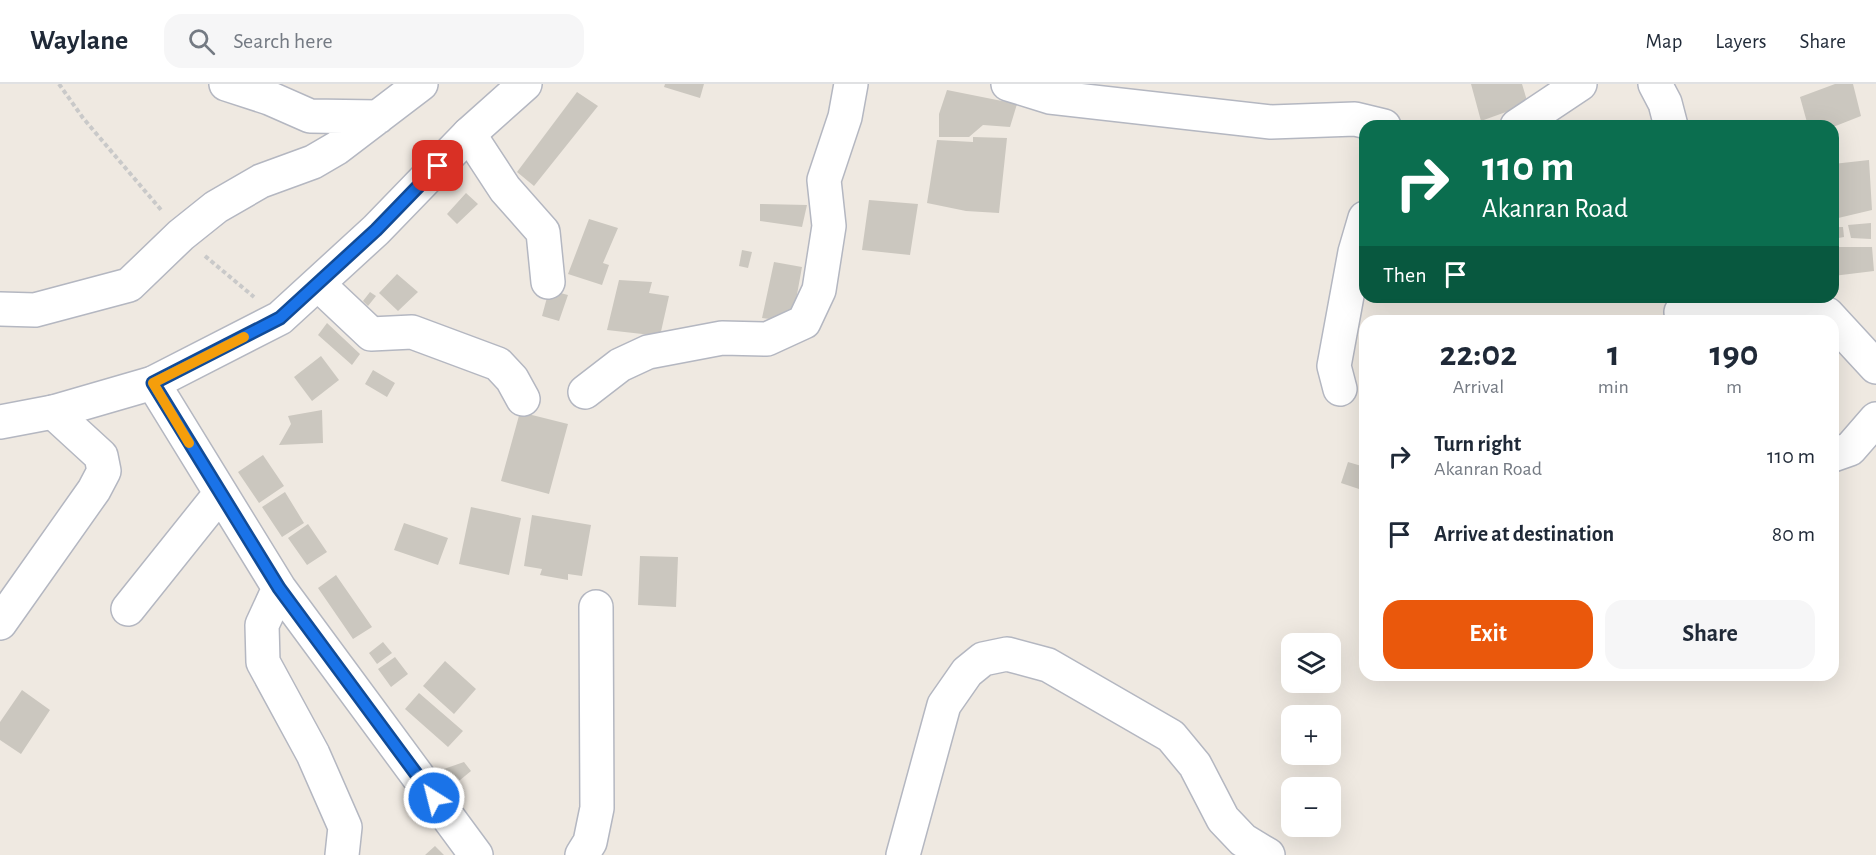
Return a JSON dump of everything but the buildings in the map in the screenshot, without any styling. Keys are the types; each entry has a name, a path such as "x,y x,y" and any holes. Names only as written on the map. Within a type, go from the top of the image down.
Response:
{"street":[{"path":"226,84 269,98 310,116 378,117"},
{"path":"0,309 35,310 129,285 181,235 216,207 261,181 313,162 338,148 421,84"},
{"path":"0,422 53,412 153,383 280,318 376,230 469,134 525,84"},
{"path":"585,392 620,365 648,352 722,338 767,339 804,322 819,290 829,226 824,180 845,117 851,84"},
{"path":"1008,84 1050,97 1271,122 1359,120"},
{"path":"1526,120 1580,84"},
{"path":"1655,84 1665,103 1669,120"},
{"path":"469,134 506,189 543,232 548,282"},
{"path":"1340,389 1334,366 1359,238"},
{"path":"318,284 371,334 412,332 498,364 512,379 523,399"},
{"path":"1742,315 1794,303 1828,315"},
{"path":"1681,310 1705,315"},
{"path":"1839,327 1876,367"},
{"path":"153,383 279,588 476,855"},
{"path":"0,622 94,490 104,471 101,456 53,412"},
{"path":"1839,453 1850,449 1876,419"},
{"path":"128,609 220,494"},
{"path":"279,588 262,625 263,662 313,754 345,827 342,855"},
{"path":"582,855 590,842 597,808 596,607"},
{"path":"903,855 944,705 967,672 983,659 1007,654 1048,665 1172,736 1195,765 1223,819 1243,840 1268,855"}],"slow traffic":[{"path":"189,443 153,383 244,337"}],"route":[{"path":"434,798 279,588 153,383 280,318 376,230 438,166"}]}
